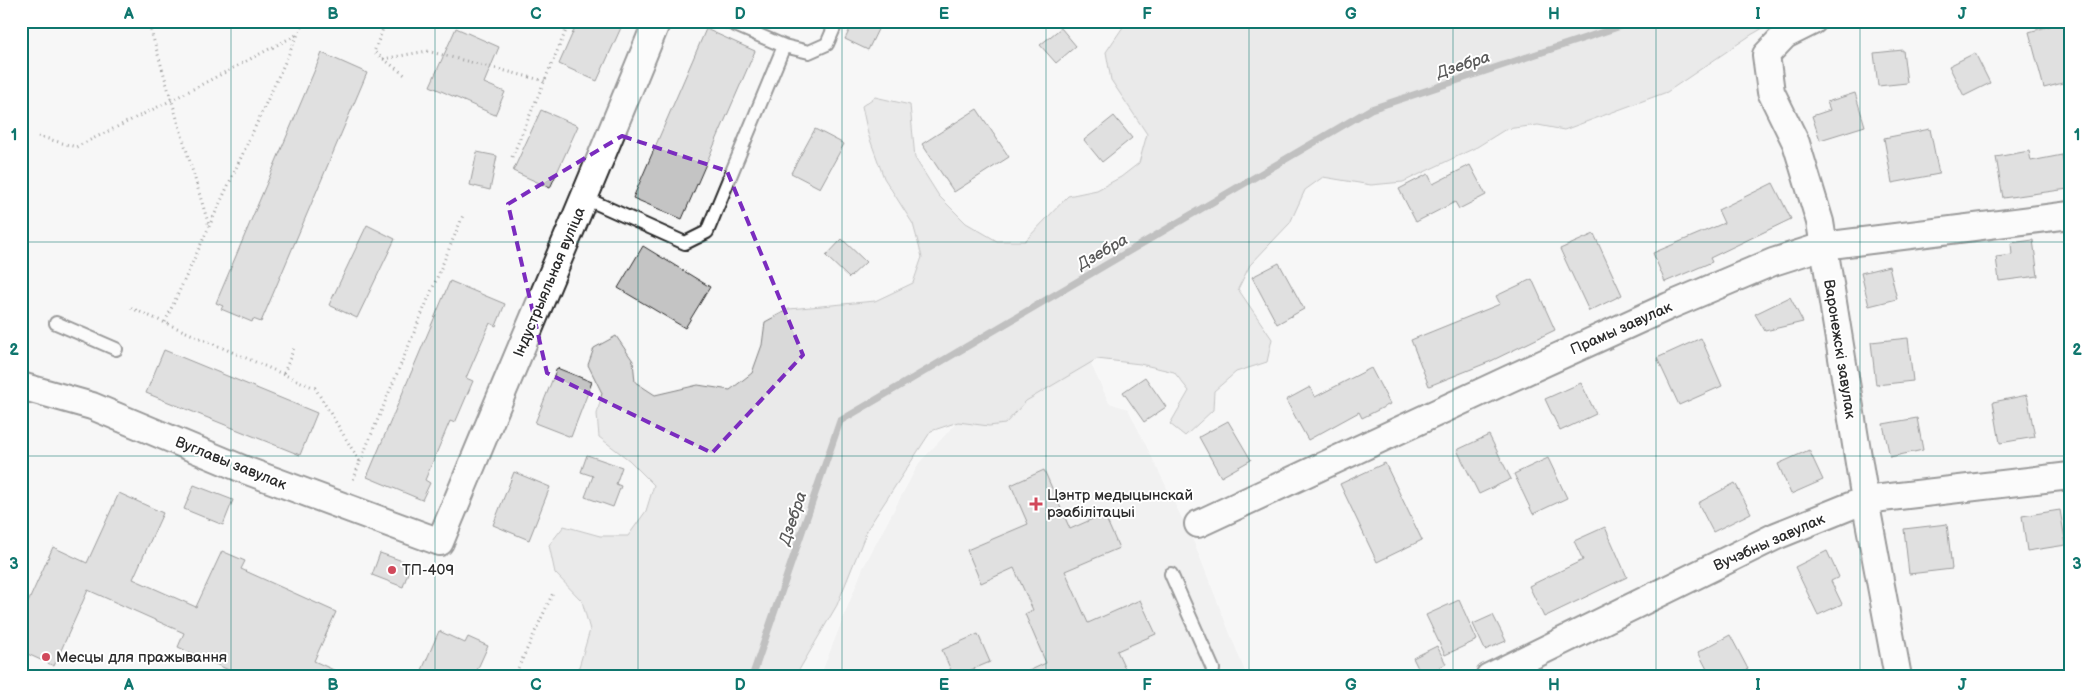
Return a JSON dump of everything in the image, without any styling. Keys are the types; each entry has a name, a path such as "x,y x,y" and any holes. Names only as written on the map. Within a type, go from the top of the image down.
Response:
{"street":[{"name":"Індустрыяльная вуліца","path":"440,542 560,252 585,198 657,21"},
{"name":"Варонежскі завулак","path":"1813,21 1785,35 1766,55 1771,92 1796,143 1820,222 1866,500 1898,677"},
{"name":"Прамы завулак","path":"1198,524 1669,306 1773,262 1824,246 2070,215"},
{"name":"Вуглавы завулак","path":"21,386 92,406 245,470 440,542"},
{"name":"Вучэбны завулак","path":"1489,677 1776,536 1866,500 2070,476"}],"lane":[{"path":"726,21 784,46 808,52 827,44 837,21"},
{"path":"585,198 686,242 707,232 784,46"},
{"path":"56,324 116,348"},
{"path":"1171,574 1213,669 1212,677"}],"path":[{"path":"148,21 209,226"},
{"path":"165,322 304,21"},
{"path":"386,21 374,52 406,76"},
{"path":"512,157 570,21"},
{"path":"38,136 76,147 172,100 298,33"},
{"path":"383,59 427,51 545,81"},
{"path":"343,506 464,213"},
{"path":"131,308 315,388 360,462"},
{"path":"284,373 294,348"},
{"path":"514,677 553,593"}],"highlighted area":[{"path":"622,136 727,171 803,355 712,453 547,373 508,204"}],"shaded area":[{"path":"1127,21 1549,21 1562,25 1587,21 1775,21 1667,92 1564,130 1538,125 1506,129 1477,147 1403,182 1371,185 1323,177 1305,190 1290,223 1250,265 1238,289 1272,339 1267,362 1236,372 1214,391 1213,410 1185,436 1170,424 1189,391 1174,372 1140,364 1097,359 1026,401 1005,424 989,426 958,422 931,431 868,528 837,605 795,677 576,677 590,630 582,601 555,573 549,545 564,526 600,536 628,536 646,511 654,485 629,460 599,437 597,414 602,393 588,365 594,348 616,336 633,361 635,382 655,395 698,385 730,390 752,373 762,345 765,322 789,309 875,301 913,283 922,257 913,224 884,178 868,134 862,106 875,97 910,105 915,158 939,196 966,223 997,241 1025,241 1068,196 1097,190 1121,177 1139,163 1147,134 1111,80 1106,52"},
{"name":"Цэнтр медыцынскай рэабілітацыі","path":"1081,343 1109,403 1128,409 1195,545 1247,677 820,677 863,568 919,463 995,382"}],"building":[{"path":"578,21 624,21 597,81 559,64"},
{"path":"854,21 882,21 868,50 845,39"},
{"path":"2064,22 2070,43 2070,81 2044,88 2029,32"},
{"path":"456,28 499,47 484,83 505,92 495,115 430,86"},
{"path":"1061,28 1076,46 1056,63 1040,45"},
{"path":"706,29 755,51 682,219 633,198"},
{"path":"1903,50 1907,83 1878,86 1874,53"},
{"path":"322,53 367,73 261,322 253,319 252,322 221,309 223,306 216,303"},
{"path":"1975,53 1990,83 1964,96 1949,66"},
{"path":"1855,93 1865,126 1820,140 1812,116 1830,110 1827,102"},
{"path":"977,109 1009,157 954,192 922,144"},
{"path":"541,110 578,126 550,188 513,171"},
{"path":"1114,116 1132,138 1102,162 1084,140"},
{"path":"815,129 844,144 820,188 791,173"},
{"path":"1930,129 1939,174 1892,183 1884,138"},
{"path":"2029,151 2031,161 2062,155 2068,189 2003,198 1996,157"},
{"path":"477,152 497,156 490,190 470,185"},
{"path":"1470,165 1486,195 1459,209 1455,202 1416,222 1399,189 1428,174 1433,184"},
{"path":"1773,183 1791,219 1710,258 1712,262 1665,282 1653,253 1724,223 1718,210"},
{"path":"367,225 395,239 357,318 329,305"},
{"path":"1594,234 1622,295 1589,311 1560,249"},
{"path":"842,239 866,262 849,278 826,256"},
{"path":"2033,240 2038,276 1999,281 1996,257 2012,255 2011,243"},
{"path":"643,246 710,287 685,328 618,288"},
{"path":"1279,263 1304,309 1277,324 1252,277"},
{"path":"1889,266 1897,299 1869,306 1861,273"},
{"path":"1532,279 1555,330 1489,362 1429,386 1411,340 1500,304 1496,296"},
{"path":"450,281 505,304 496,326 490,323 466,378 473,381 455,423 450,421 425,480 430,483 422,500 367,477"},
{"path":"1790,297 1803,322 1765,331 1755,314"},
{"path":"1701,338 1722,386 1679,405 1657,358"},
{"path":"1908,338 1913,381 1876,385 1871,342"},
{"path":"164,350 317,413 300,455 146,393"},
{"path":"557,368 592,382 571,437 535,423"},
{"path":"1371,368 1390,404 1362,418 1359,412 1308,440 1286,400 1310,387 1315,397"},
{"path":"1145,377 1166,407 1144,422 1123,392"},
{"path":"1581,383 1596,414 1560,431 1545,399"},
{"path":"2027,395 2035,437 2000,443 1993,402"},
{"path":"1917,418 1923,450 1890,457 1883,424"},
{"path":"1228,421 1251,460 1221,477 1199,437"},
{"path":"1489,435 1511,479 1479,494 1457,450"},
{"path":"1809,450 1823,480 1791,494 1778,464"},
{"path":"587,455 622,467 616,484 621,486 613,507 585,497 593,476 581,472"},
{"path":"1548,458 1567,498 1533,514 1514,474"},
{"path":"1385,463 1422,540 1377,562 1340,484"},
{"path":"1044,470 1070,529 1104,514 1119,548 1065,571 1088,623 1140,600 1156,634 1117,651 1129,677 1016,677 1046,663 1025,614 1033,610 1014,568 981,583 967,550 1028,524 1011,485"},
{"path":"514,472 550,487 529,540 493,525"},
{"path":"1735,483 1751,513 1713,532 1698,503"},
{"path":"194,485 233,500 223,525 184,509"},
{"path":"119,493 163,513 133,579 196,607 222,551 245,561 241,569 336,612 314,661 349,677 244,677 178,647 184,633 88,590 54,666 21,651 21,618 53,547 87,563"},
{"path":"2060,510 2066,545 2027,551 2022,516"},
{"path":"1947,524 1952,569 1909,574 1904,529"},
{"path":"1605,527 1627,577 1544,617 1529,586 1583,560 1574,541"},
{"path":"1827,551 1839,577 1831,581 1842,604 1818,615 1795,567"},
{"name":"ТП-409","path":"380,553 411,564 403,587 372,575"},
{"path":"1459,600 1477,640 1445,655 1426,615"},
{"path":"1493,615 1506,641 1485,650 1473,624"},
{"path":"439,631 465,643 468,637 488,646 474,677 419,677"},
{"path":"978,634 990,662 954,677 942,650"},
{"path":"1730,635 1748,669 1734,677 1711,677 1698,652"},
{"path":"1437,646 1446,664 1422,676 1413,658"}],"waterway":[{"name":"Дзебра","path":"752,677 840,421 1371,109 1636,21"}],"place":[{"name":"Цэнтр медыцынскай рэабілітацыі","path":"1036,504"},
{"name":"ТП-409","path":"392,570"},
{"name":"Месцы для пражывання","path":"46,657"}]}
